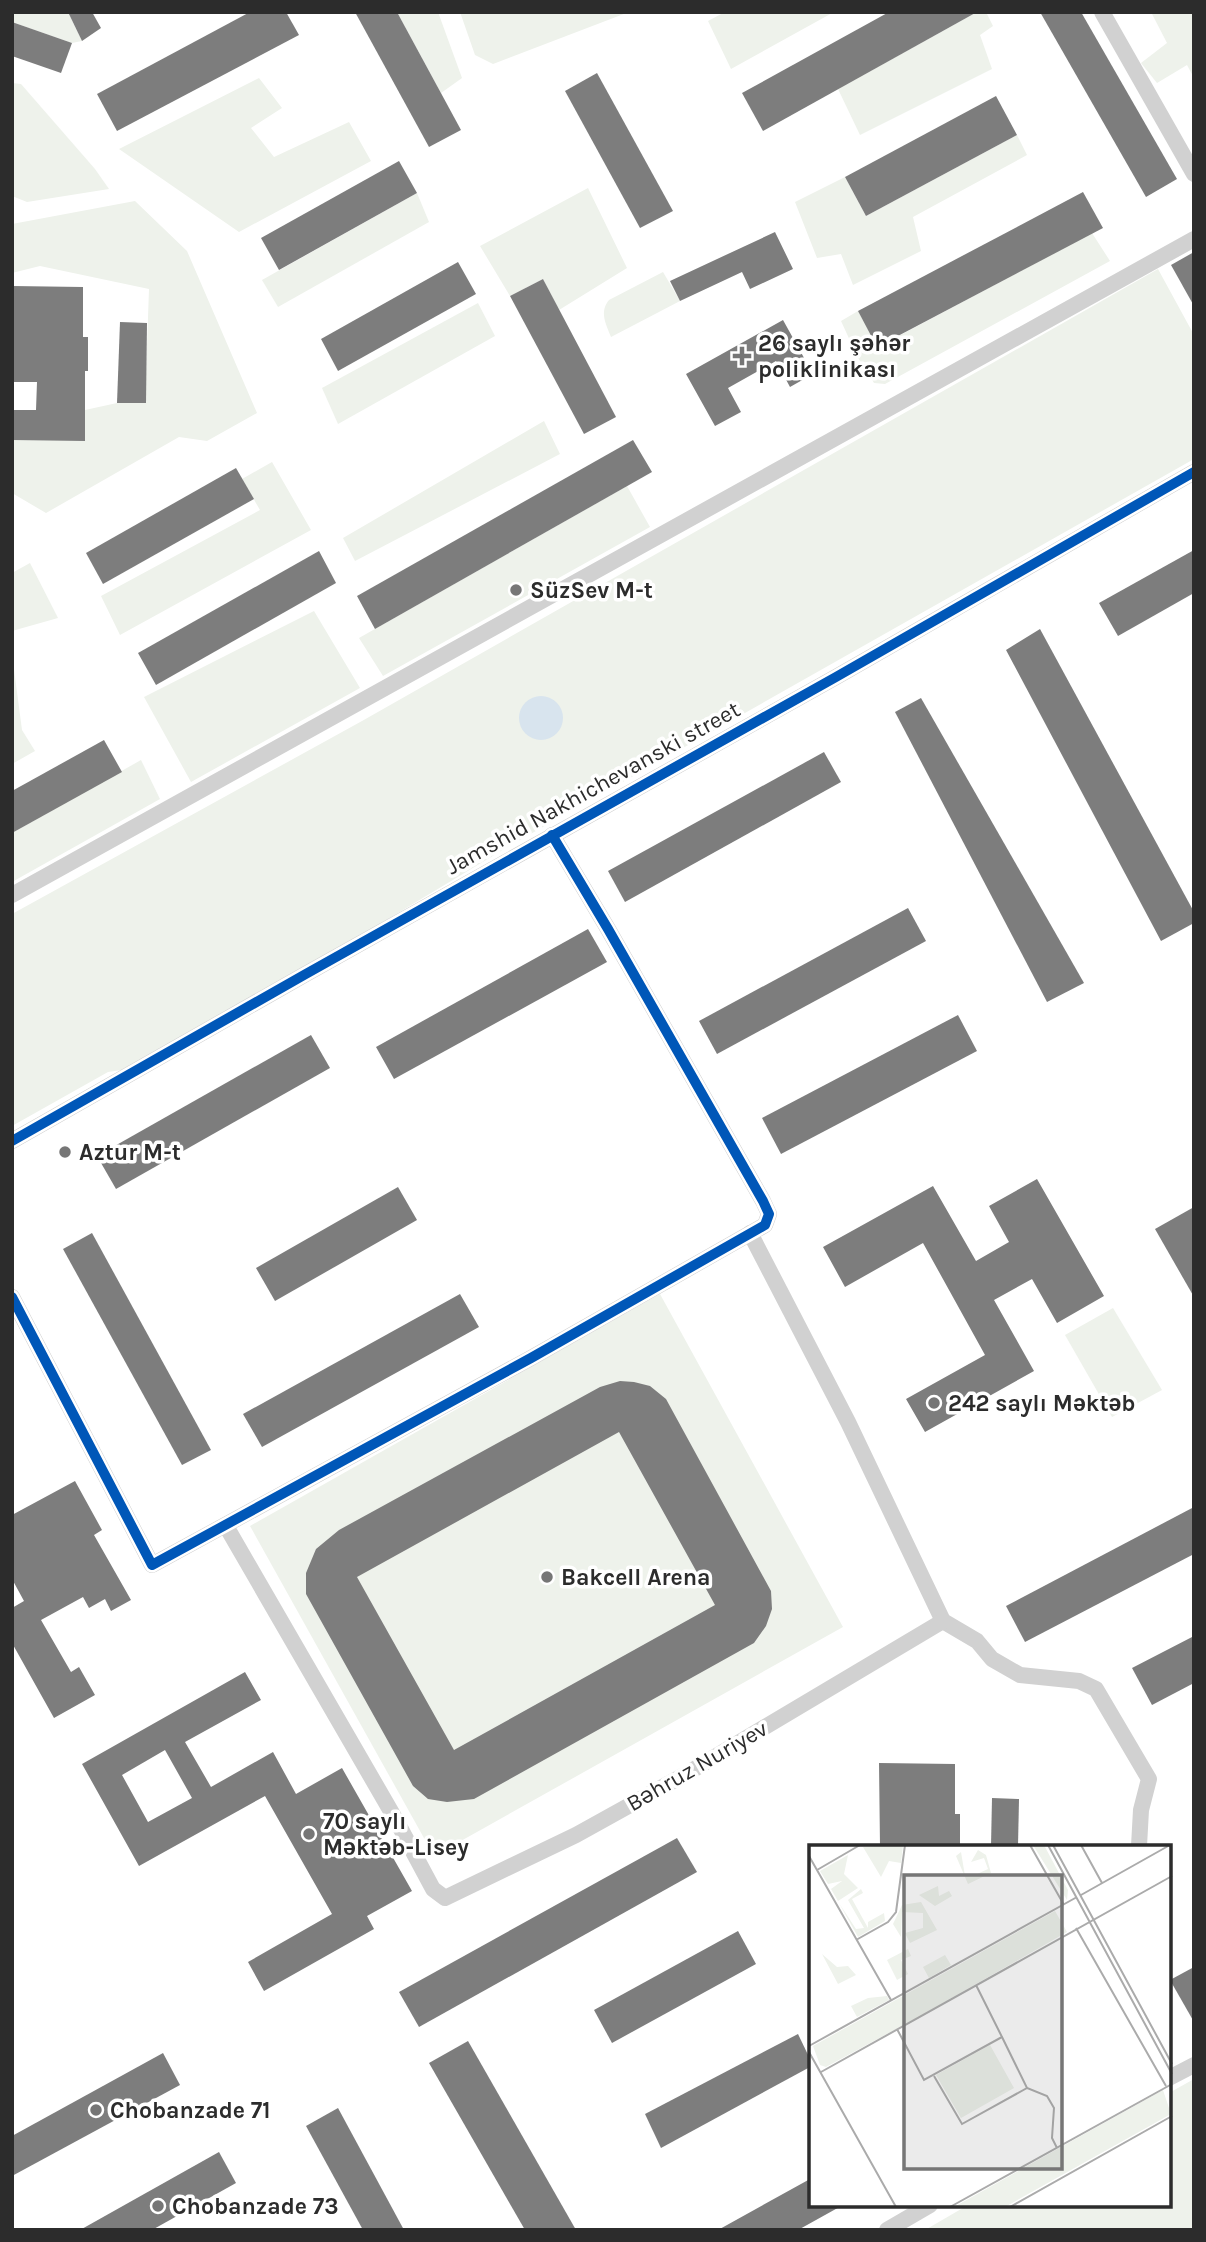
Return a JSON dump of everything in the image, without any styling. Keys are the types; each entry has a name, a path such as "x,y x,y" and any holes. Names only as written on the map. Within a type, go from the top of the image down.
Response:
{"street":[{"path":"1102,12 1194,174"},
{"path":"12,895 1194,239"},
{"name":"Jamshid Nakhichevanski street","path":"12,1141 1194,472"},
{"path":"12,1297 152,1565 765,1225 769,1214 764,1202 552,835"},
{"path":"750,1233 848,1422 943,1621 977,1641 992,1659 1020,1675 1079,1681 1096,1689 1149,1779 1141,1810 1139,1845"},
{"name":"Bəhruz Nuriyev","path":"226,1526 396,1819 433,1889 445,1898 576,1836 943,1621"},
{"path":"1171,2077 1194,2065"},
{"path":"887,2230 927,2207"}],"shaded area":[{"path":"12,12 68,12 82,41 72,43 12,22"},
{"path":"397,12 438,12 462,78 441,93"},
{"path":"460,12 629,12 493,64 475,55"},
{"path":"725,12 834,12 731,69 708,21"},
{"path":"977,12 986,12 993,26 980,35 992,69 860,135 838,89"},
{"path":"1151,12 1194,12 1194,78 1187,65 1157,83 1141,63 1167,43"},
{"path":"259,78 282,108 251,128 274,157 349,122 371,161 239,232 119,149"},
{"path":"12,83 21,84 95,169 109,189 27,202 12,196"},
{"path":"1017,135 1027,155 913,217 921,251 853,285 841,254 817,258 795,202 845,177 866,216"},
{"path":"588,188 627,268 559,310 543,279 510,296 480,246"},
{"path":"417,193 429,222 278,307 262,280"},
{"path":"135,201 187,251 257,413 207,441 179,437 46,513 12,493 12,440 85,440 85,410 117,403 145,403 149,289 40,266 12,273 12,224"},
{"path":"1092,233 1110,261 885,384 874,383 858,358 841,321 858,311 878,347"},
{"path":"1158,269 1194,335 1194,459 506,848 142,1067 108,1072 12,1126 12,914 362,721"},
{"path":"663,272 680,301 611,337 604,314 609,300"},
{"path":"478,303 495,336 338,424 322,388"},
{"path":"544,421 560,454 355,561 343,538"},
{"path":"272,462 311,530 120,635 101,596 260,510 242,479"},
{"path":"627,486 650,527 383,676 359,638"},
{"path":"30,563 58,618 12,631 12,573"},
{"path":"314,611 360,688 191,782 144,697"},
{"path":"12,654 22,730 35,751 12,764"},
{"path":"541,696 550,697 557,702 562,709 562,727 557,734 550,739 541,740 532,739 525,734 520,727 519,718 520,709 525,702 532,697"},
{"path":"141,760 160,799 12,882 12,833"},
{"name":"Bakcell Arena","path":"660,1294 843,1627 434,1856 250,1526"},
{"path":"1113,1308 1162,1390 1112,1417 1065,1335"},
{"path":"1194,2079 1194,2230 925,2230 965,2207 1171,2207 1171,2092"}],"building":[{"path":"68,12 92,12 101,28 82,41"},
{"path":"250,12 286,12 299,35 117,131 97,94"},
{"path":"355,12 397,12 461,130 429,147"},
{"path":"889,12 977,12 763,131 742,93"},
{"path":"1040,12 1081,12 1177,179 1146,197"},
{"path":"12,22 72,43 61,73 12,56"},
{"path":"597,73 673,211 640,228 565,91"},
{"path":"996,96 1017,135 866,216 845,177"},
{"path":"399,161 417,193 279,270 261,238"},
{"path":"1083,192 1103,228 877,347 858,311"},
{"path":"775,232 793,269 750,289 742,272 680,301 670,281"},
{"path":"1194,252 1194,306 1171,265"},
{"path":"458,262 476,294 338,371 321,339"},
{"path":"543,279 616,417 584,434 510,296"},
{"path":"12,286 83,287 83,337 88,337 85,441 12,440 12,410 36,410 37,382 12,382"},
{"path":"783,320 813,374 790,387 776,361 728,388 741,412 715,426 686,374"},
{"path":"120,322 147,323 146,403 117,403"},
{"path":"633,440 652,472 375,629 357,596"},
{"path":"236,468 254,499 103,584 86,553"},
{"path":"1194,550 1194,593 1118,636 1099,603"},
{"path":"319,551 336,583 156,685 138,653"},
{"path":"1040,629 1194,912 1194,923 1161,941 1006,650"},
{"path":"921,698 1084,983 1047,1002 895,712"},
{"path":"104,740 122,772 12,833 12,791"},
{"path":"824,752 841,782 625,902 608,871"},
{"path":"908,908 926,941 717,1054 699,1021"},
{"path":"588,929 607,962 394,1079 376,1047"},
{"path":"958,1015 977,1051 781,1154 762,1118"},
{"path":"311,1035 330,1068 116,1189 97,1156"},
{"path":"1037,1179 1104,1296 1057,1323 1032,1279 994,1300 1034,1371 925,1432 906,1399 985,1355 923,1243 845,1287 823,1247 933,1186 976,1261 1009,1242 989,1206"},
{"path":"398,1187 417,1220 275,1301 256,1268"},
{"path":"1194,1207 1194,1297 1155,1229"},
{"path":"92,1233 211,1450 182,1465 63,1249"},
{"path":"460,1294 479,1327 262,1447 243,1414"},
{"path":"620,1381 634,1382 650,1386 666,1399 771,1591 772,1609 766,1626 754,1643 474,1799 447,1802 428,1799 413,1786 306,1594 306,1573 316,1549 339,1530 600,1387","holes":["619,1432 715,1605 454,1750 357,1577"]},
{"path":"75,1481 102,1530 94,1535 131,1600 111,1611 105,1599 89,1608 83,1597 41,1620 71,1672 79,1667 95,1695 54,1718 12,1643 12,1608 24,1601 12,1579 12,1515"},
{"path":"1194,1507 1194,1554 1025,1642 1006,1606"},
{"path":"1194,1636 1194,1683 1152,1705 1132,1668"},
{"name":"70 saylı Məktəb-Lisey","path":"245,1672 261,1700 185,1742 211,1787 273,1752 296,1794 342,1768 412,1891 367,1916 374,1929 264,1991 248,1962 332,1914 265,1796 139,1866 82,1764","holes":["165,1750 192,1798 148,1822 122,1775"]},
{"path":"879,1763 955,1764 955,1814 960,1814 960,1845 880,1845"},
{"path":"992,1798 1019,1799 1018,1845 991,1845"},
{"path":"677,1838 697,1872 419,2027 399,1992"},
{"path":"738,1931 756,1964 612,2043 594,2010"},
{"path":"1194,1967 1194,2022 1171,1982"},
{"path":"798,2034 809,2057 809,2068 661,2148 645,2114"},
{"path":"468,2041 576,2230 525,2230 429,2063"},
{"name":"Chobanzade 71","path":"163,2053 180,2085 12,2176 12,2136"},
{"path":"338,2108 404,2230 363,2230 306,2126"},
{"name":"Chobanzade 73","path":"219,2152 236,2183 152,2230 80,2230"},
{"path":"809,2180 809,2207 839,2207 798,2230 718,2230"}],"cycle path":[{"path":"12,1141 1194,472"},
{"path":"12,1297 152,1565 531,1358 765,1225 769,1214 763,1201 552,835"}],"place":[{"name":"26 saylı şəhər poliklinikası","path":"742,356"},
{"name":"SüzSev M-t","path":"516,590"},
{"name":"Aztur M-t","path":"65,1152"},
{"name":"242 saylı Məktəb","path":"934,1403"},
{"name":"Bakcell Arena","path":"547,1577"},
{"name":"70 saylı Məktəb-Lisey","path":"309,1834"},
{"name":"Chobanzade 71","path":"96,2110"},
{"name":"Chobanzade 73","path":"158,2206"}]}
